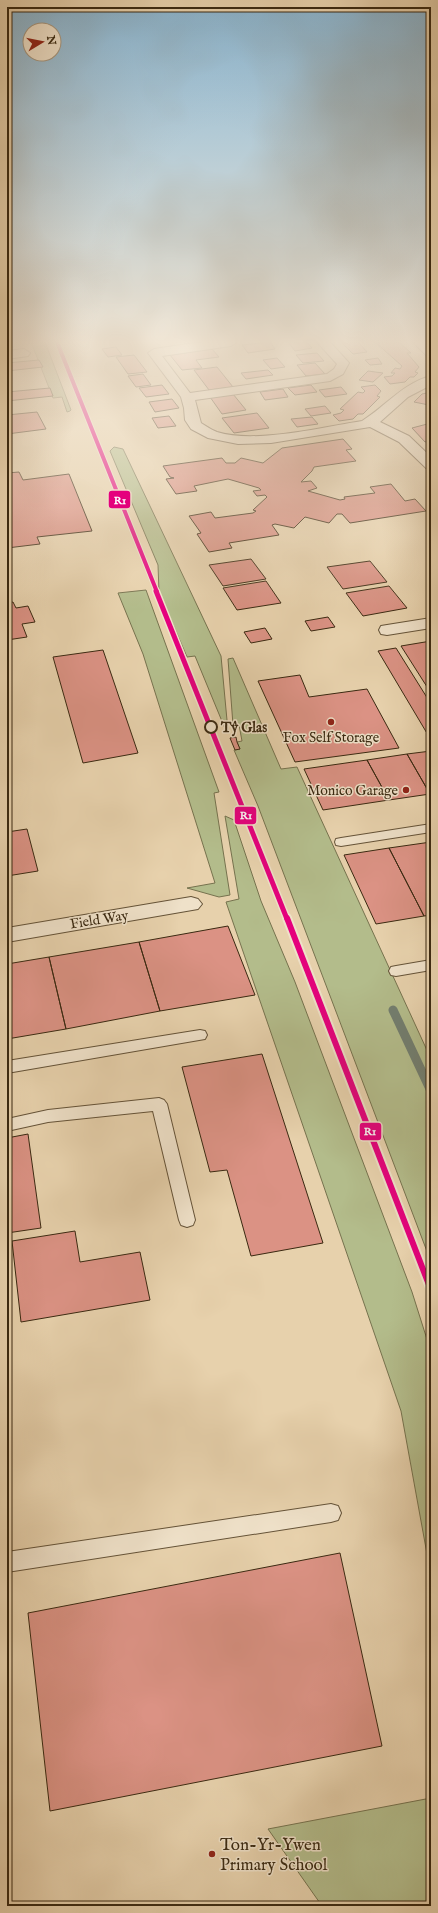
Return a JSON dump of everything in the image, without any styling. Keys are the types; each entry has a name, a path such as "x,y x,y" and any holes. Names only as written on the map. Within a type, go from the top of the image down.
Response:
{"street":[{"path":"204,431 222,438 255,441 324,431"},
{"path":"389,431 404,439 431,465"},
{"path":"387,630 431,622"},
{"name":"Field Way","path":"7,935 191,904"}],"lane":[{"path":"341,842 431,828"},
{"path":"396,971 431,965"},
{"path":"7,1068 200,1035"},
{"path":"7,1125 48,1116 159,1104 186,1220"},
{"path":"7,1562 331,1513"}],"green space":[{"path":"114,447 123,449 221,656 228,731 226,731 195,656 187,657 159,592 158,565 110,451"},
{"path":"146,590 219,792 214,793 230,895 219,897 187,888 215,883 143,654 118,593"},
{"path":"233,658 281,769 297,767 431,1059 431,1262 258,806 234,750 240,749 237,742 242,741 239,725 233,725 228,659"},
{"path":"225,816 234,820 261,901 295,982 412,1292 431,1352 431,1576 401,1411 226,902 239,899"},
{"path":"431,1798 431,1906 322,1906 268,1829"}],"building":[{"path":"7,431 28,431 7,434"},
{"path":"233,431 246,431 234,433"},
{"path":"415,431 431,431 431,441 425,442"},
{"path":"343,439 352,449 346,450 356,461 314,467 301,482 311,481 317,488 308,491 340,500 345,499 344,497 375,493 370,487 391,484 405,501 415,499 426,511 350,523 342,514 337,514 329,523 305,517 294,528 275,524 272,525 279,535 229,543 232,548 209,552 197,534 201,533 189,516 211,512 215,518 253,513 256,511 253,510 267,497 265,495 257,496 253,491 261,490 259,488 228,479 194,486 197,491 176,494 166,479 174,478 170,477 163,466 222,458 226,463 235,463 241,458 263,463 282,448"},
{"path":"19,472 23,480 69,474 92,531 37,537 40,544 7,548 7,473"},
{"path":"251,559 266,579 223,586 209,565"},
{"path":"370,561 387,582 343,589 327,567"},
{"path":"266,581 281,603 237,610 223,588"},
{"path":"389,586 407,608 363,616 346,593"},
{"path":"13,602 16,608 28,606 35,622 22,624 27,637 7,640 7,603"},
{"path":"328,617 335,627 311,631 305,621"},
{"path":"265,628 272,639 251,643 244,632"},
{"path":"431,641 431,689 429,690 401,646"},
{"path":"396,648 431,704 431,740 378,651"},
{"path":"103,650 138,753 83,763 53,657"},
{"name":"Fox Self Storage","path":"300,675 309,697 367,689 399,748 295,762 258,681"},
{"path":"236,737 240,749 235,750 230,738"},
{"path":"431,751 431,794 430,794 407,754"},
{"path":"407,754 430,794 389,800 367,760"},
{"path":"367,760 389,800 323,810 304,769"},
{"path":"27,829 38,871 7,876 7,832"},
{"path":"431,842 431,915 424,916 389,848"},
{"path":"389,848 424,916 376,924 344,855"},
{"path":"228,926 255,995 160,1011 139,942"},
{"path":"139,942 160,1011 66,1029 49,957"},
{"path":"49,957 66,1029 7,1039 7,964"},
{"path":"262,1054 323,1243 251,1256 227,1170 210,1172 182,1067"},
{"path":"28,1134 41,1228 7,1233 7,1138"},
{"path":"75,1231 80,1262 140,1252 150,1300 21,1322 12,1241"},
{"path":"340,1553 382,1746 50,1811 28,1613"}],"waterway":[{"path":"393,1010 431,1091"}],"transit line":[{"name":"R1","path":"93,431 334,1036 431,1290"}],"place":[{"name":"Fox Self Storage","path":"331,722"},
{"name":"Tŷ Glas","path":"211,727"},
{"name":"Monico Garage","path":"406,790"},
{"name":"Ton-Yr-Ywen Primary School","path":"212,1854"}]}
